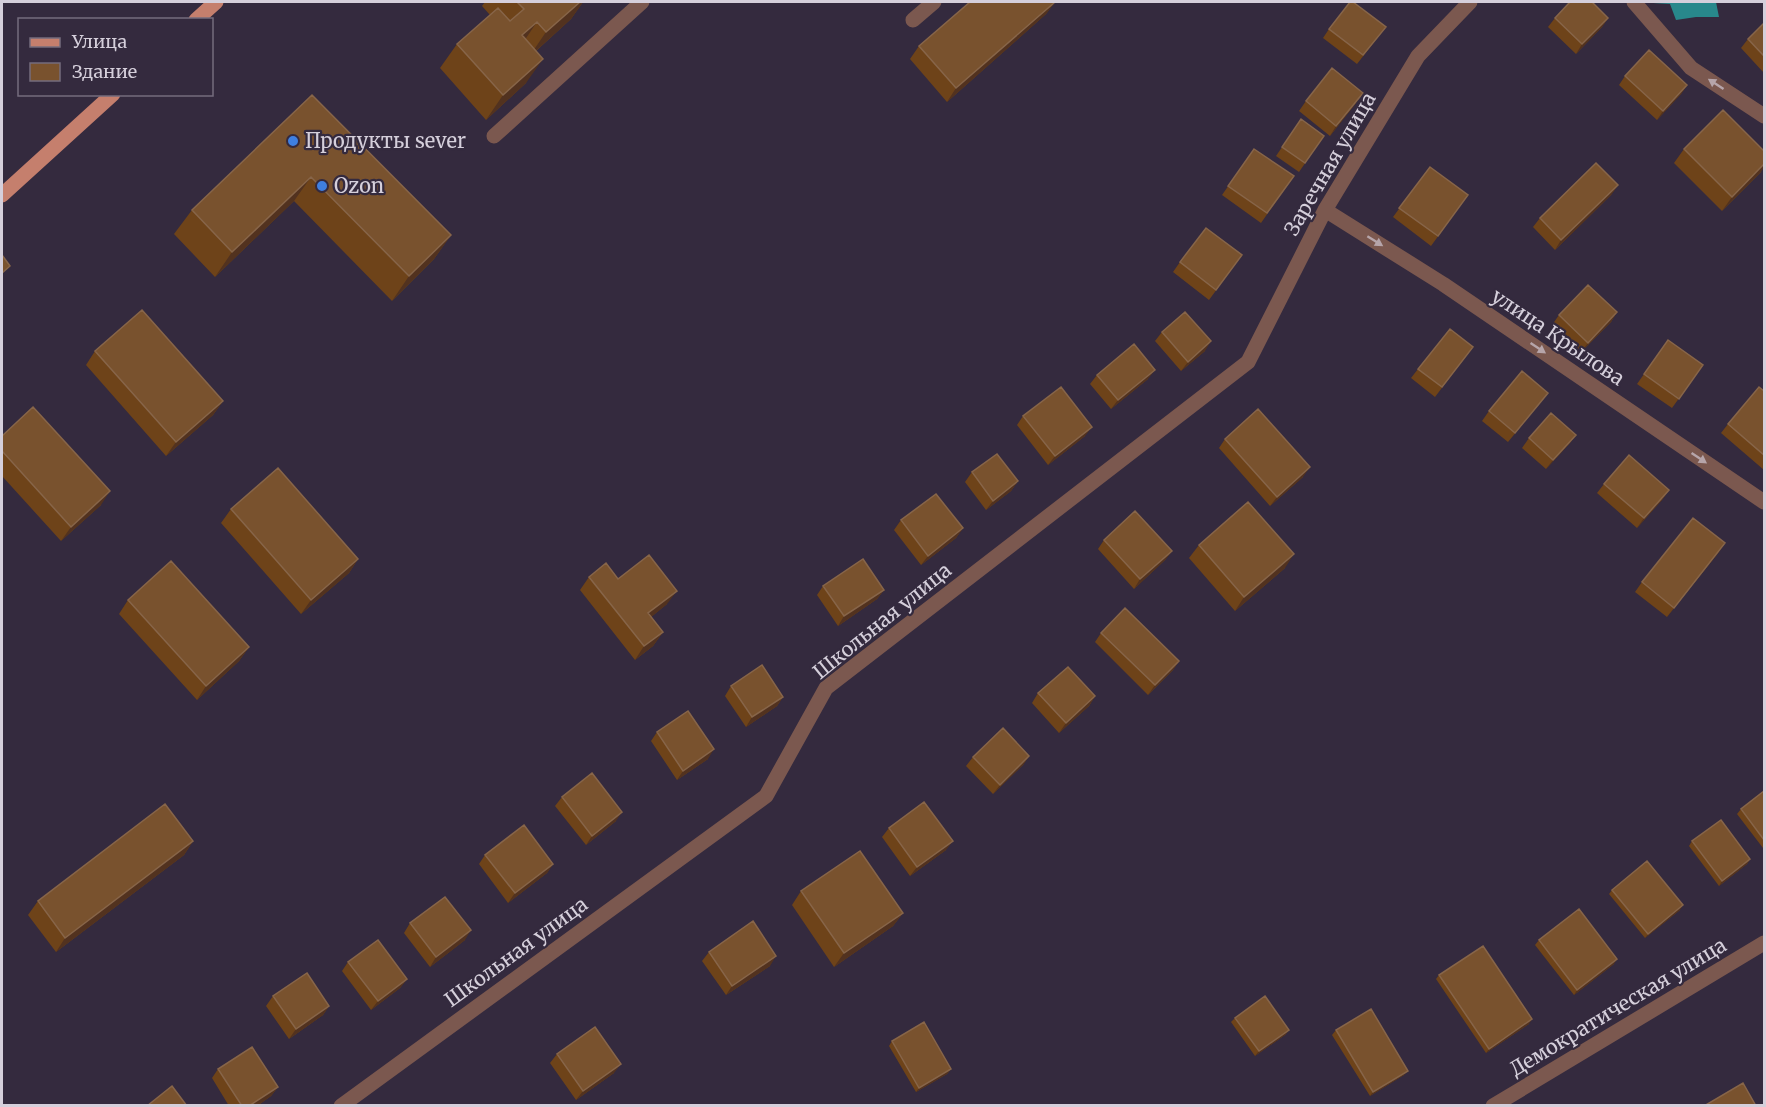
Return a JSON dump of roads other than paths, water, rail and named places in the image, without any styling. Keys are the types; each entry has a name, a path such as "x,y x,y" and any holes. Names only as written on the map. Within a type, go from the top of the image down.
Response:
{"main road":[{"path":"198,18 216,2"},
{"path":"2,195 111,96"}],"street":[{"path":"494,136 642,2"},
{"path":"914,20 934,2"},
{"name":"Заречная улица","path":"1248,362 1325,210 1418,56 1470,2"},
{"path":"1634,2 1692,68 1764,116"},
{"name":"улица Крылова","path":"1325,210 1443,284 1764,502"},
{"name":"Школьная улица","path":"341,1106 766,796 826,688 1248,362"},
{"name":"Демократическая улица","path":"1493,1106 1764,943"}],"place":[{"name":"Продукты sever","path":"293,141"},
{"name":"Ozon","path":"322,186"}]}
